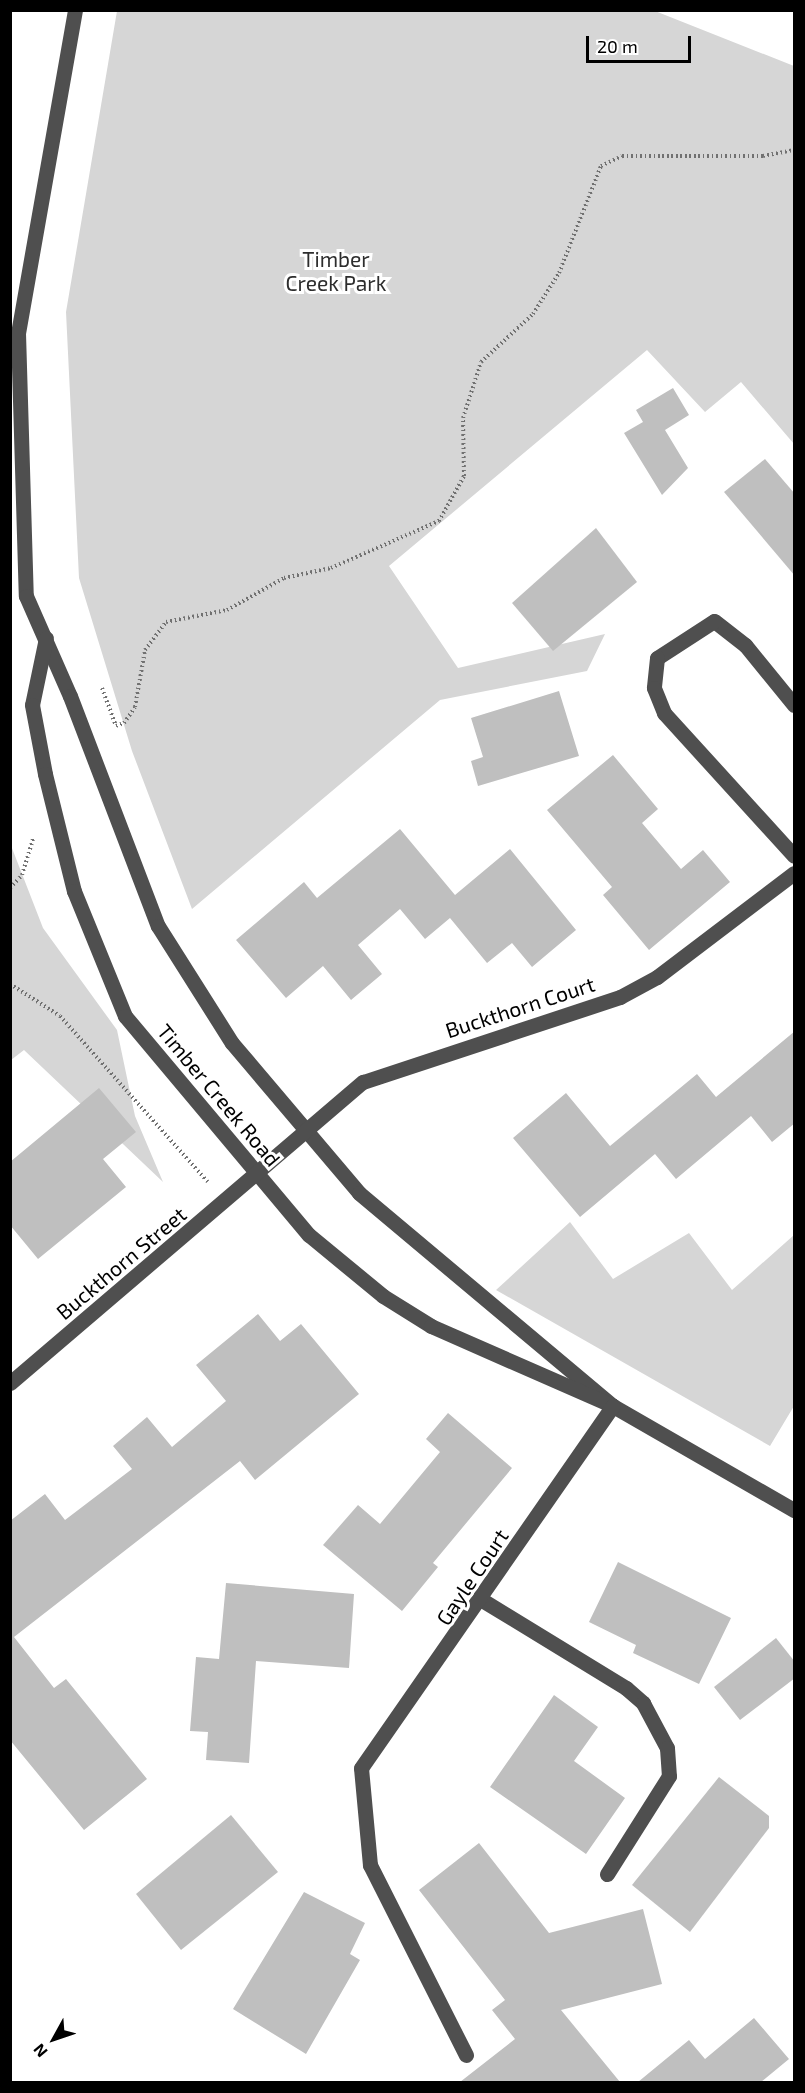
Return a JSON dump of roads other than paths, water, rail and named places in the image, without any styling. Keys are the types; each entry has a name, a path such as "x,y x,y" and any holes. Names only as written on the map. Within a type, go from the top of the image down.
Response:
{"street":[{"name":"Timber Creek Road","path":"75,10 14,332 26,596 46,638 158,926 232,1043 381,1215 613,1406"},
{"path":"795,705 745,645 714,621 683,636 657,658 654,688 664,713 795,856"},
{"name":"Timber Creek Road","path":"46,638 32,705 74,891 125,1016 309,1235 383,1296 484,1353 613,1406 795,1510"},
{"name":"Buckthorn Court","path":"258,1175 363,1082 620,996 657,977 795,873"},
{"name":"Buckthorn Street","path":"10,1383 258,1175"},
{"name":"Gayle Court","path":"466,2055 370,1865 361,1768 482,1600 613,1406"},
{"path":"482,1600 626,1688 643,1703 667,1748 669,1776 607,1875"}],"park label":[{"name":"Timber Creek Park","path":"336,271"}]}
